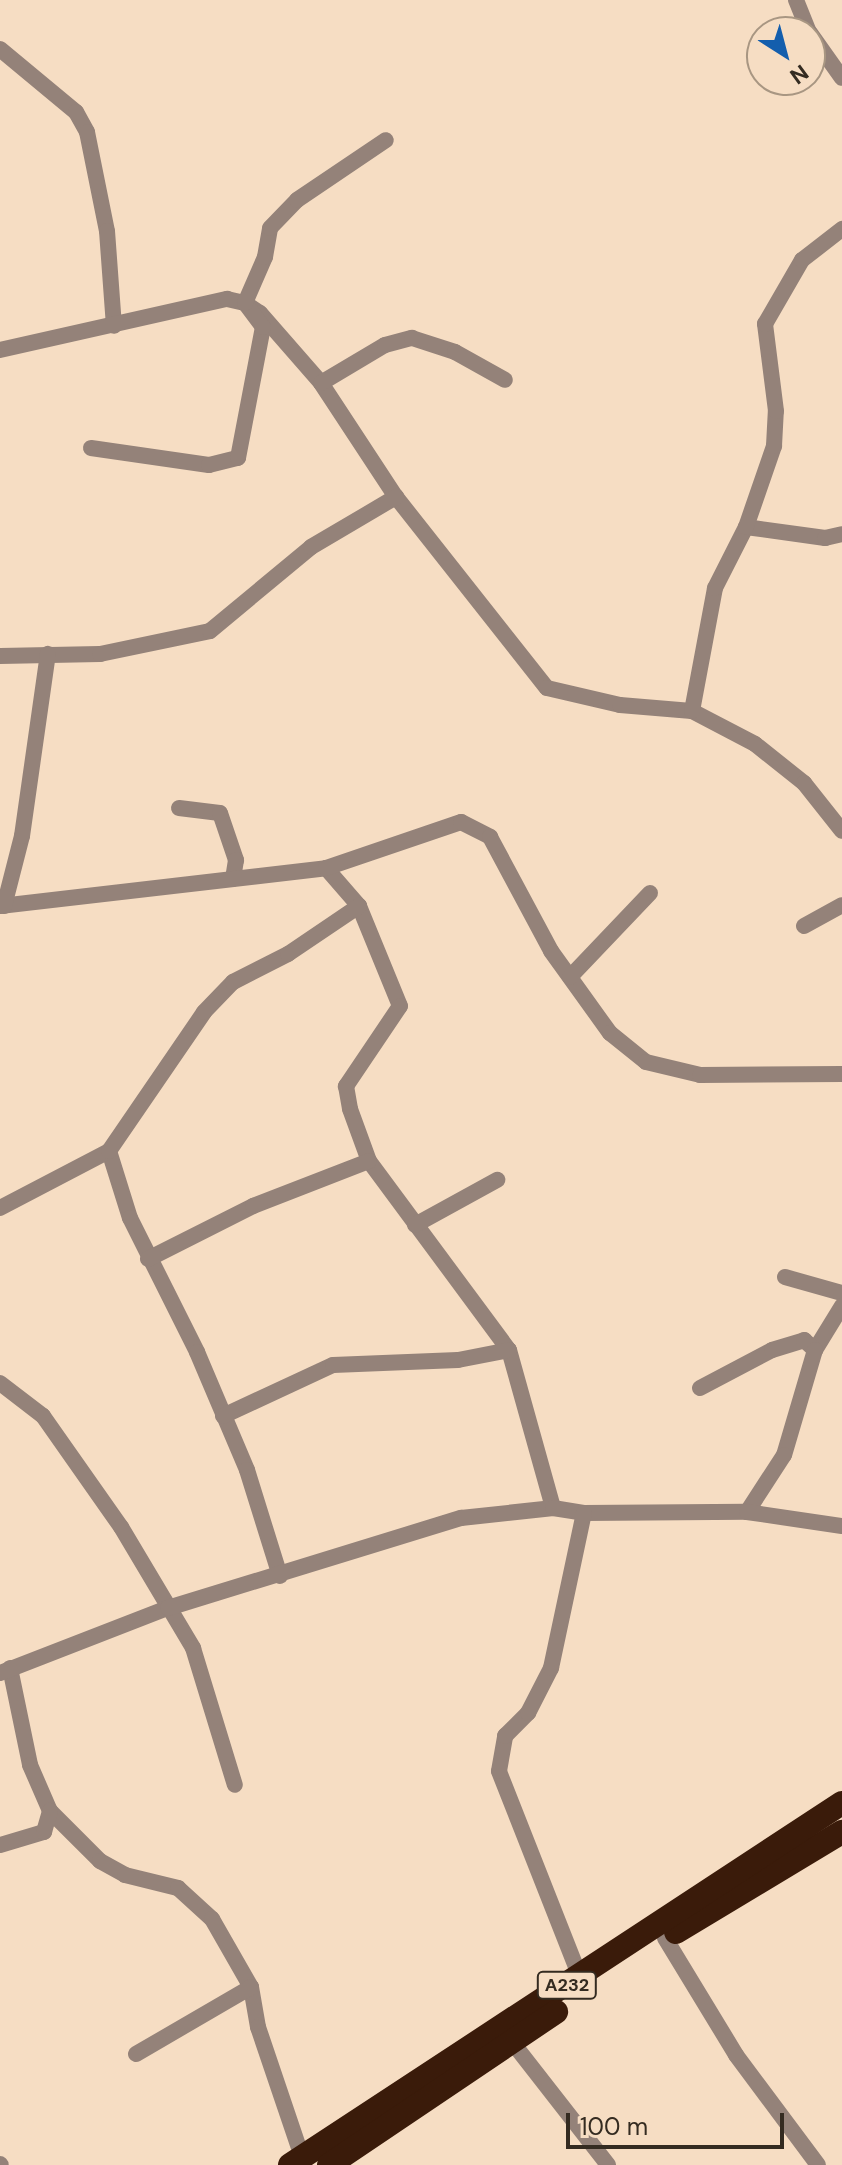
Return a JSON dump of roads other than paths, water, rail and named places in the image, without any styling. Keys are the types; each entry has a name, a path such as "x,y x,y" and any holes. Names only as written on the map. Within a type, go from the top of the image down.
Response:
{"highway":[{"name":"A232","path":"296,2161 842,1803"},
{"name":"A232","path":"329,2165 665,1938 842,1832"}],"street":[{"path":"0,49 76,112 87,132 107,231 114,326"},
{"path":"826,56 842,78"},
{"path":"245,303 265,257 270,228 297,200 386,140"},
{"path":"692,711 715,588 746,527 774,446 776,411 765,324 802,260 842,229"},
{"path":"0,350 227,299 245,303 260,313 321,383 396,497 547,688 620,705 692,711 755,744 804,783 841,828"},
{"path":"91,448 209,465 238,458 263,327 245,303"},
{"path":"321,383 385,345 412,338 455,352 505,380"},
{"path":"0,656 100,654 210,631 311,547 396,497"},
{"path":"746,527 825,538 842,534"},
{"path":"48,654 22,836 2,906 326,868 461,822 490,837 570,977 610,1033 646,1062 700,1075 842,1074"},
{"path":"179,808 220,813 236,860 233,879"},
{"path":"326,868 359,906 400,1006 346,1086 369,1161 509,1350 553,1508"},
{"path":"570,977 650,893"},
{"path":"804,926 842,905"},
{"path":"0,1208 109,1151 204,1012 233,982 288,954 359,906"},
{"path":"109,1151 148,1259 223,1416 271,1535 280,1576"},
{"path":"148,1259 241,1211 369,1161"},
{"path":"415,1225 497,1180"},
{"path":"785,1277 842,1293"},
{"path":"747,1512 784,1455 815,1350 842,1306"},
{"path":"700,1388 772,1350 804,1340 815,1350"},
{"path":"223,1416 333,1365 458,1360 509,1350"},
{"path":"0,1383 43,1416 121,1527 193,1648 235,1785"},
{"path":"296,2161 258,2027 251,1987 212,1919 178,1888 125,1875 100,1861 50,1811 30,1765 5,1670 168,1608 461,1518 553,1508 584,1513 747,1512 842,1526"},
{"path":"580,1977 499,1771 505,1736 528,1713 551,1668 584,1513"},
{"path":"0,1845 44,1832 50,1811"},
{"path":"665,1938 736,2055 818,2165"},
{"path":"136,2054 251,1987"},
{"path":"512,2042 608,2165"}]}
